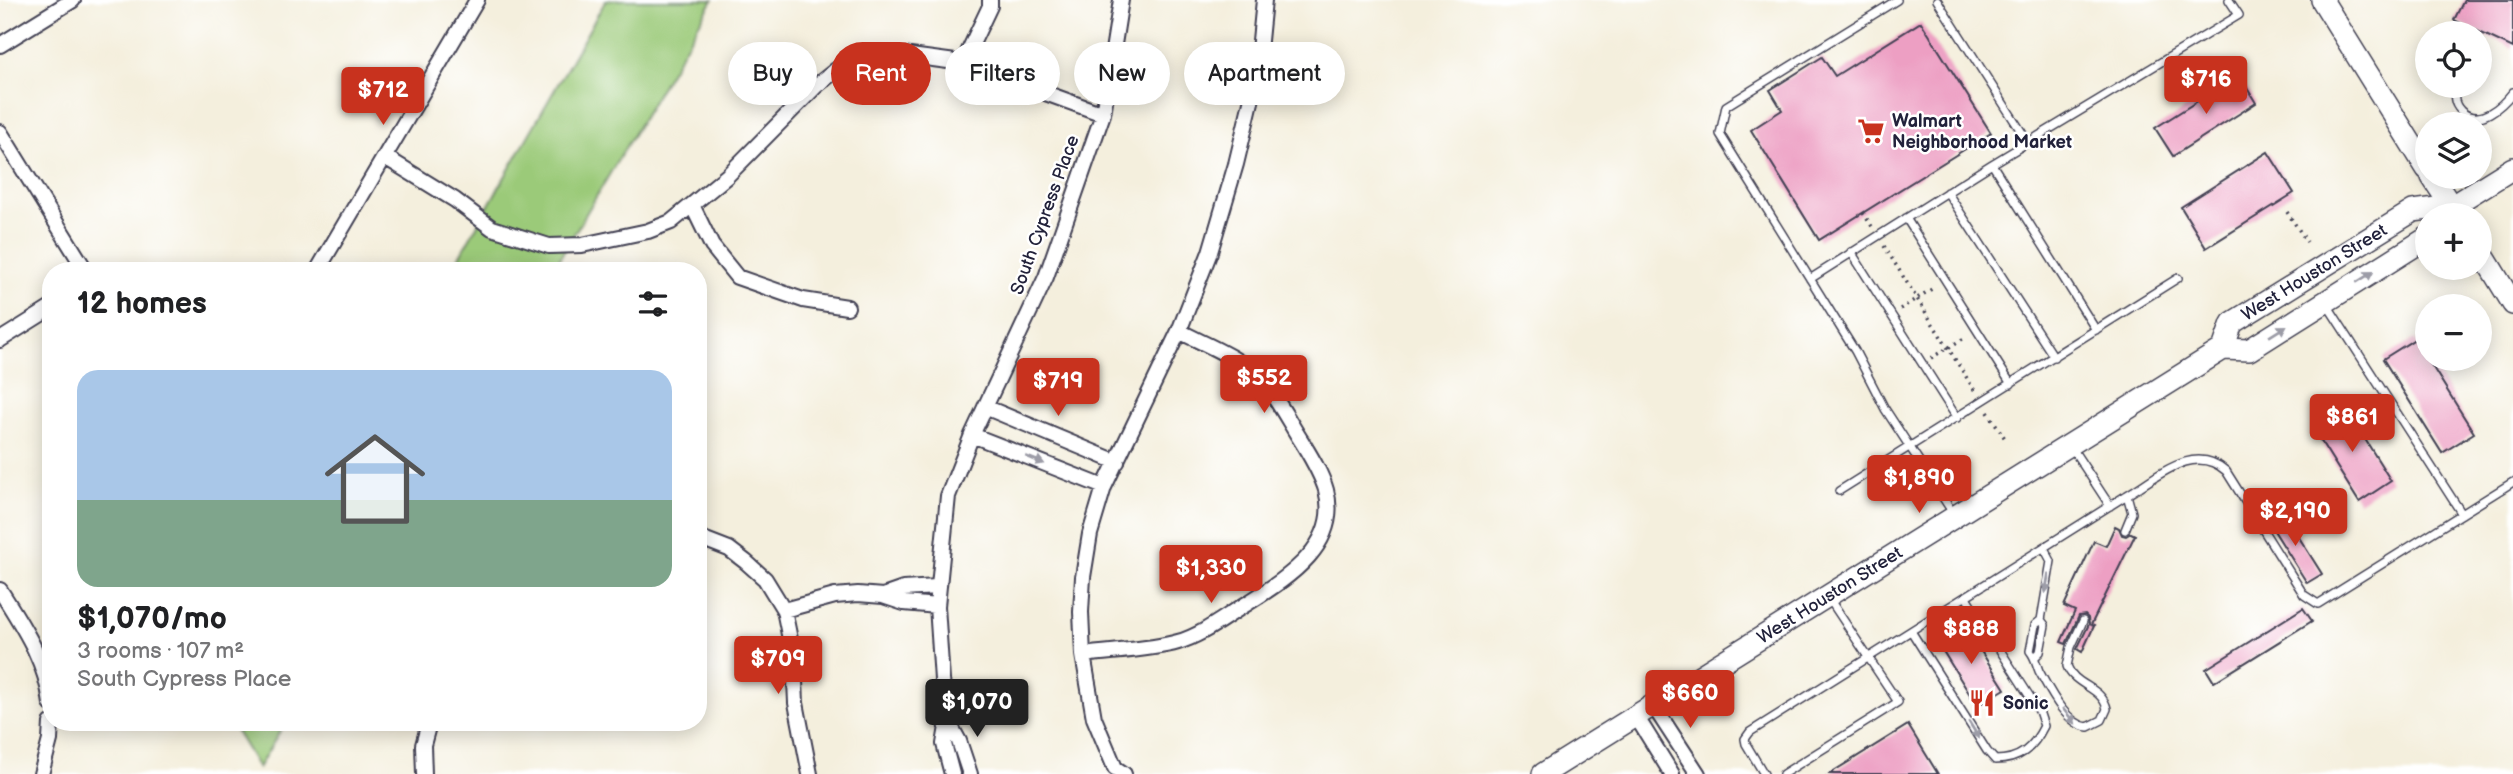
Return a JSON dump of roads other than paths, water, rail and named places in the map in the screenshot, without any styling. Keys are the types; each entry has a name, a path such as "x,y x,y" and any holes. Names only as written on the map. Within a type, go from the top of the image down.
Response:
{"main road":[{"path":"2322,0 2415,150"},
{"path":"2464,203 2513,168"},
{"name":"West Houston Street","path":"2223,349 2232,323 2415,211"},
{"name":"West Houston Street","path":"1543,774 2223,349 2249,350 2415,246"},
{"path":"2492,270 2513,304"}],"street":[{"path":"0,45 73,0"},
{"path":"322,262 477,0"},
{"path":"973,42 990,6 989,0"},
{"name":"South Cypress Place","path":"952,774 944,744 948,721 937,606 948,496 972,435 1046,277 1103,114 1121,0"},
{"path":"1124,774 1115,768 1094,718 1083,654 1083,577 1090,534 1104,487 1178,331 1210,252 1236,164 1256,81 1264,0"},
{"path":"385,157 455,200 492,228 549,246 582,245 648,231 671,222 727,176 816,86 836,70 855,60 903,55 945,61"},
{"path":"1060,98 1103,114"},
{"path":"0,132 80,262"},
{"path":"692,205 712,246 737,277 803,300 847,307"},
{"path":"0,340 42,314"},
{"path":"1083,654 1176,643 1193,637 1281,582 1301,566 1317,548 1327,523 1329,505 1326,488 1314,463 1262,380 1244,365 1178,331"},
{"path":"985,407 1117,462"},
{"path":"972,435 1104,487"},
{"path":"707,540 729,549 765,579 784,610 793,659 796,703 810,774"},
{"path":"883,596 903,589 937,587"},
{"path":"0,590 42,664"},
{"path":"784,610 835,596 883,596 904,603 937,606"},
{"path":"1644,710 1672,774"},
{"path":"1644,710 1698,774"},
{"name":"South Cypress Place","path":"948,721 959,741 970,774"},
{"path":"41,774 51,731"},
{"path":"424,772 423,745 427,731"}],"lane":[{"path":"1897,0 1726,106 1720,134 1909,447 1956,517"},
{"path":"1937,0 2028,142"},
{"path":"1810,279 1992,164 2239,15 2230,0"},
{"path":"2454,98 2457,107 2466,116 2477,117 2486,115 2504,104 2512,92"},
{"path":"1992,164 2096,330"},
{"path":"1947,192 2054,357"},
{"path":"1906,218 2011,384"},
{"path":"1852,252 1957,418"},
{"path":"1839,491 2178,278"},
{"path":"2325,302 2462,514"},
{"path":"2070,445 2110,506"},
{"path":"1764,774 1747,748 1747,735 2185,461 2204,458 2216,462 2226,471 2304,595 2318,604 2513,482"},
{"path":"2125,530 2132,509 2127,495"},
{"path":"2045,548 2051,561 2041,620 2035,625 2030,650 2070,721 2083,727 2098,724 2106,712 2105,701 2073,677 2067,666 2071,647 2083,621"},
{"path":"1783,774 1898,702 1827,597"},
{"path":"1911,631 1995,760 2007,760 2035,745 2044,726 2039,711 1966,597"}],"place":[{"name":"Walmart Neighborhood Market","path":"1871,131"},
{"name":"Sonic","path":"1982,703"}]}
